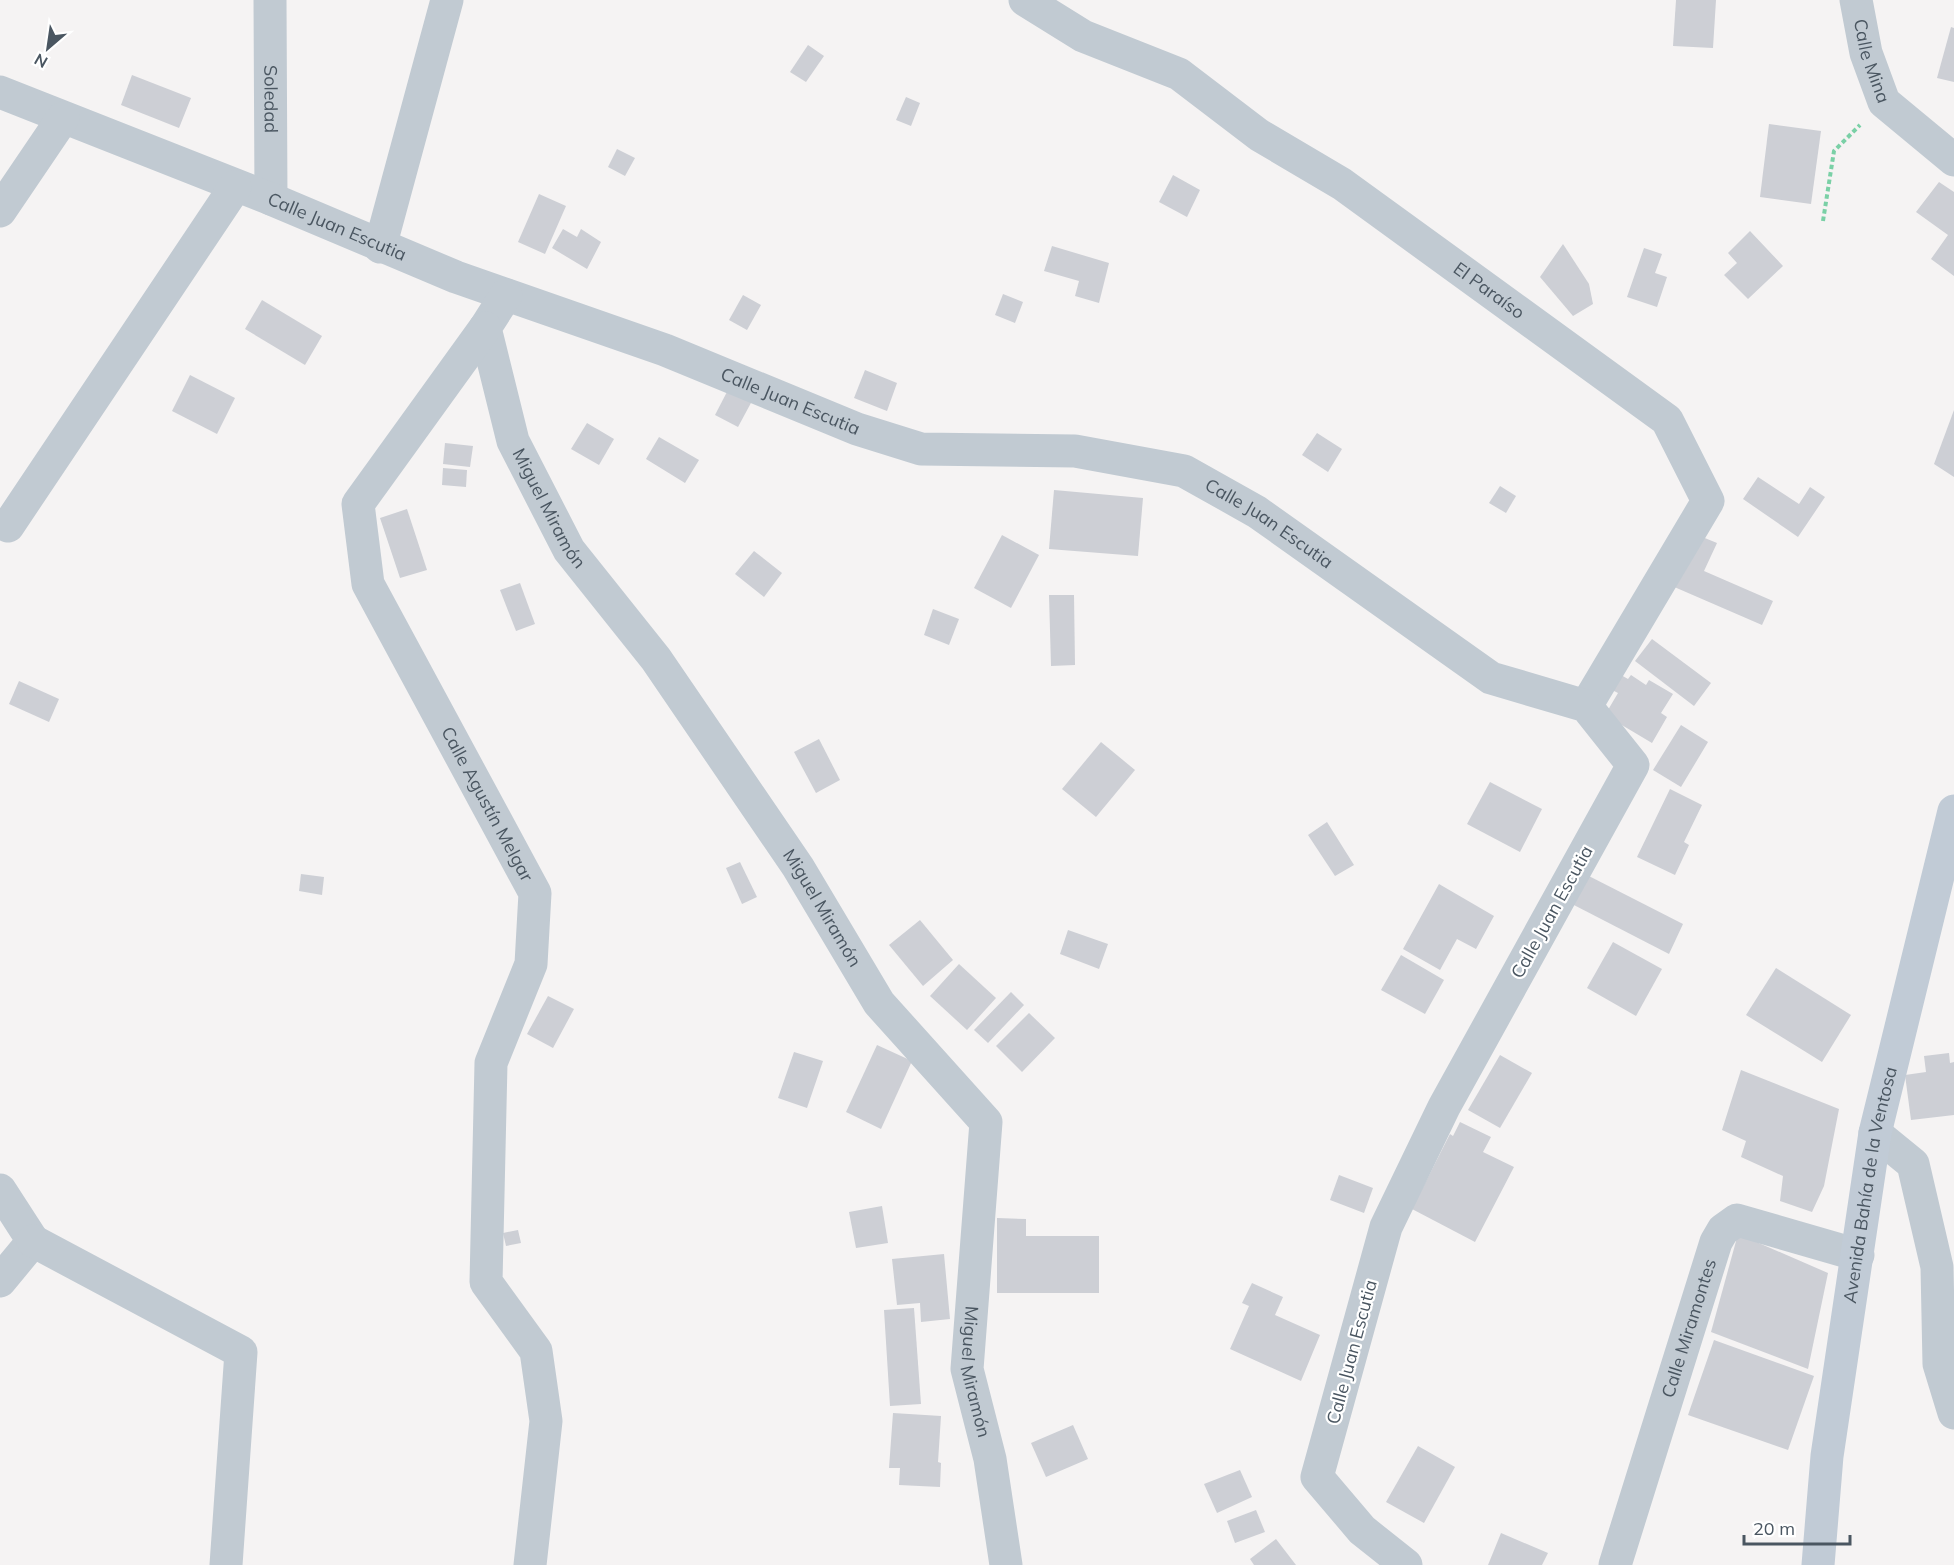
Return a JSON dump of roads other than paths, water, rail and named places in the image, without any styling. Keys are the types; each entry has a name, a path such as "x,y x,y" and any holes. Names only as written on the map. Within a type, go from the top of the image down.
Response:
{"main road":[{"name":"Avenida Bahía de la Ventosa","path":"1818,1565 1827,1456 1881,1100 1952,829"}],"street":[{"name":"Soledad","path":"270,0 271,199"},
{"path":"380,247 447,0"},
{"name":"El Paraíso","path":"1025,0 1083,36 1179,74 1258,135 1342,184 1667,420 1708,501 1586,706"},
{"name":"Calle Mina","path":"1856,0 1866,52 1884,102 1954,160"},
{"name":"Calle Juan Escutia","path":"0,92 235,187 271,199 380,247 506,295 665,350 857,429 921,449 1075,451 1184,471 1257,512 1491,678 1586,706 1633,765 1444,1107 1386,1227 1317,1478 1362,1530 1406,1565"},
{"path":"0,212 63,118"},
{"path":"8,526 235,187"},
{"path":"485,328 506,295"},
{"name":"Calle Agustín Melgar","path":"485,328 358,504 368,584 535,893 531,964 491,1063 486,1282 536,1351 546,1421 530,1565"},
{"name":"Miguel Miramón","path":"485,328 513,441 569,550 656,659 798,867 879,1003 986,1122 967,1369 990,1459 1006,1565"},
{"path":"1875,1133 1913,1164 1937,1267 1939,1364 1954,1413"},
{"path":"0,1190 33,1241 242,1352 226,1565"},
{"name":"Calle Miramontes","path":"1615,1565 1716,1242 1723,1230 1737,1220 1857,1255"},
{"path":"0,1281 33,1241"}]}
